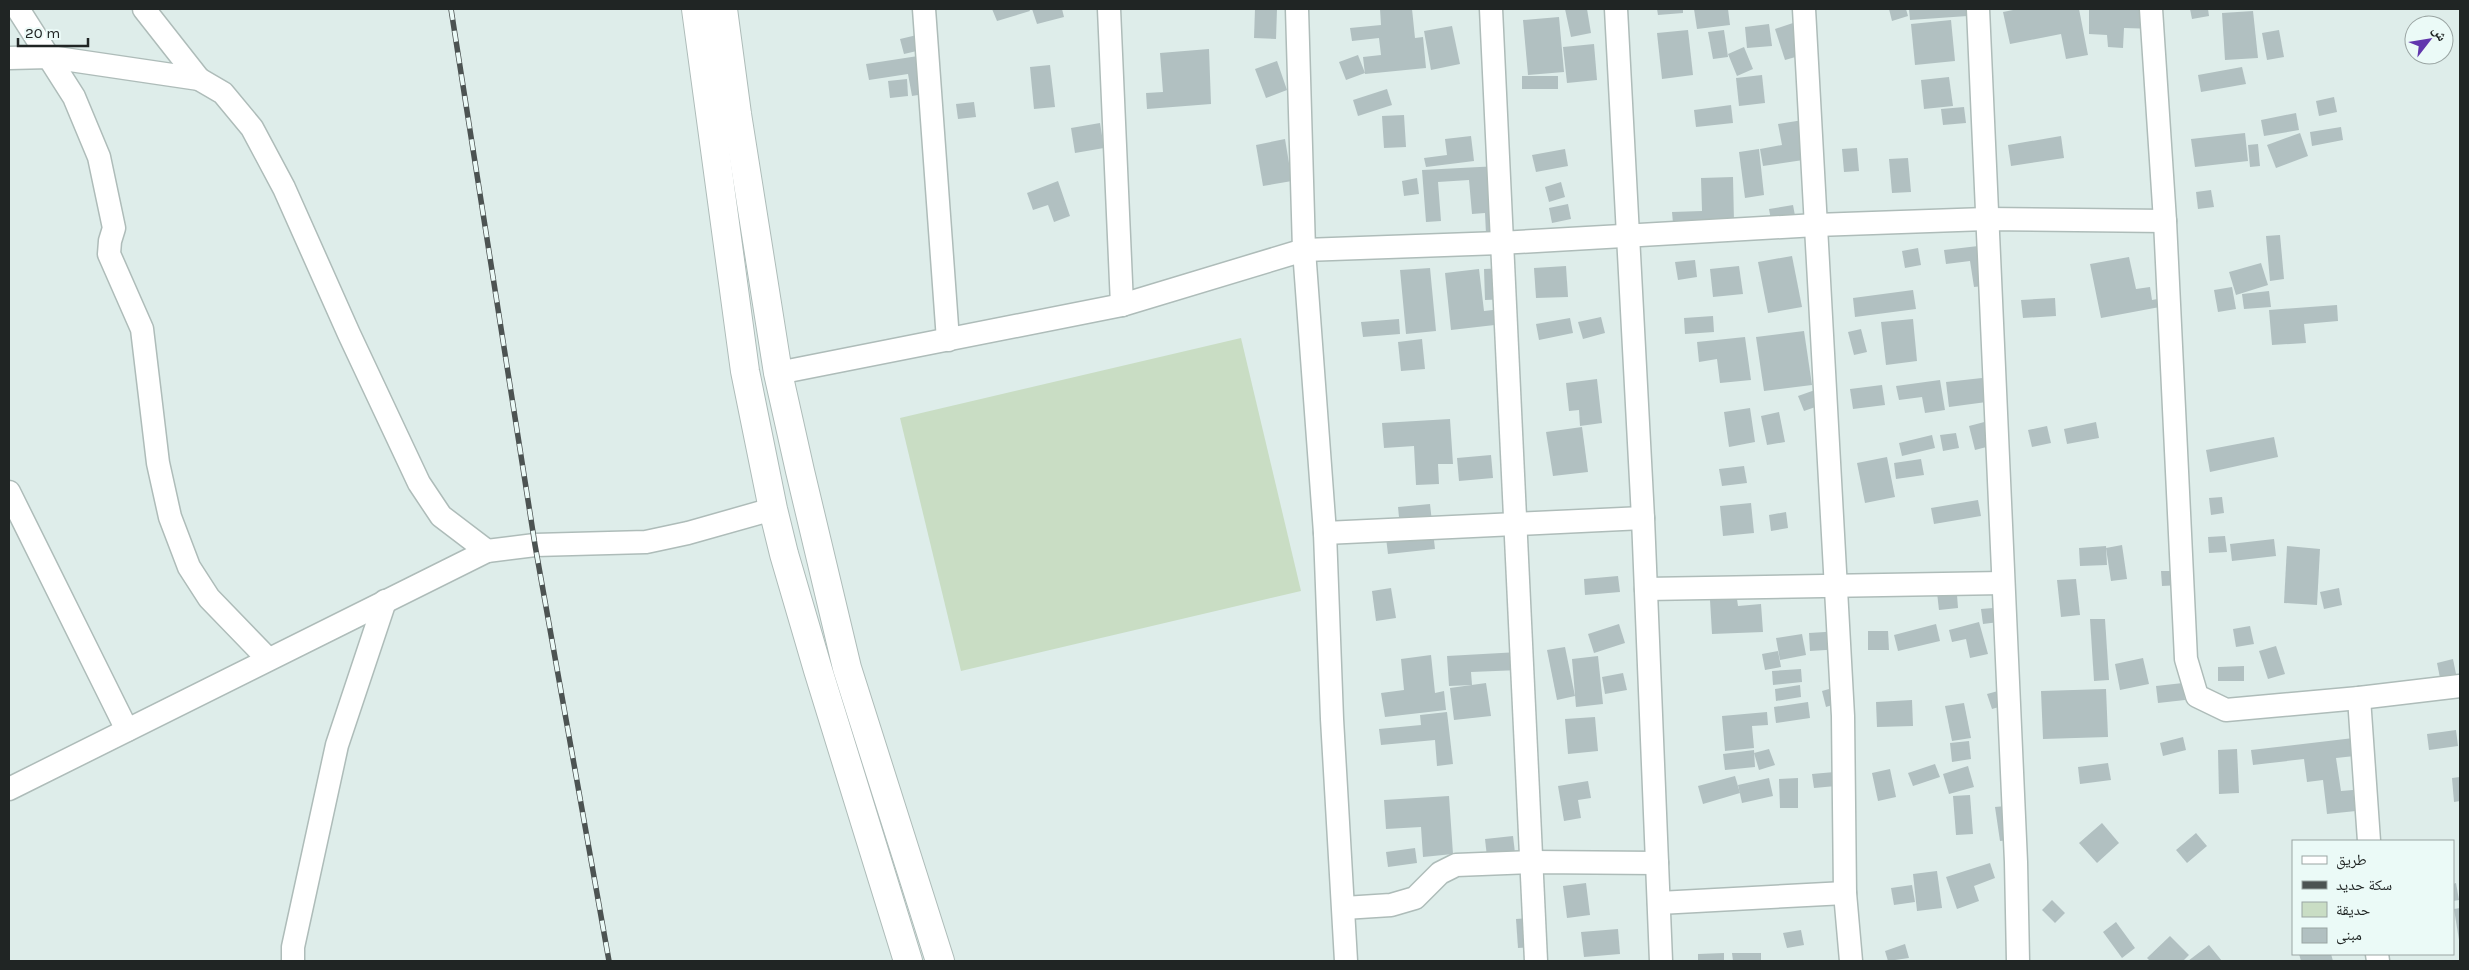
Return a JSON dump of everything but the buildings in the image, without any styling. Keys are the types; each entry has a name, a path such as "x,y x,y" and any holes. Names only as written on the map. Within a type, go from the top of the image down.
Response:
{"street":[{"path":"18,9 74,97 99,157 114,228 109,254 142,329 158,463 170,517 189,567 209,598 268,659"},
{"path":"144,9 198,79"},
{"path":"696,9 745,371 784,554 908,961"},
{"path":"723,9 737,114 778,373 847,668 940,961"},
{"path":"924,9 948,340"},
{"path":"1109,9 1122,305"},
{"path":"1297,9 1304,250 1325,533 1332,719 1346,961"},
{"path":"1490,9 1536,961"},
{"path":"1616,9 1643,518 1661,961"},
{"path":"1804,9 1834,585 1843,716 1845,893 1850,961"},
{"path":"1978,9 1986,219 2004,583 2018,961"},
{"path":"2151,9 2165,221 2186,659 2197,696 2226,710 2359,698 2460,686"},
{"path":"9,58 50,57 198,79 224,93 252,128 284,188 352,343 419,483 441,516 487,551"},
{"path":"778,373 1122,305 1304,250 1500,243 1816,225 1986,219 2165,221"},
{"path":"9,492 126,730"},
{"path":"9,769 18,785 487,551 535,545 646,542 688,533 774,509"},
{"path":"1325,533 1643,518"},
{"path":"1646,589 2004,583"},
{"path":"293,961 293,947 337,744 385,601"},
{"path":"2359,698 2369,840"},
{"path":"1344,908 1391,905 1415,898 1440,873 1456,865 1532,862 1657,863"},
{"path":"1659,902 1845,893"}],"green space":[{"path":"1241,338 1301,591 961,671 900,418"}],"railway":[{"path":"451,9 535,545 609,961"}]}
